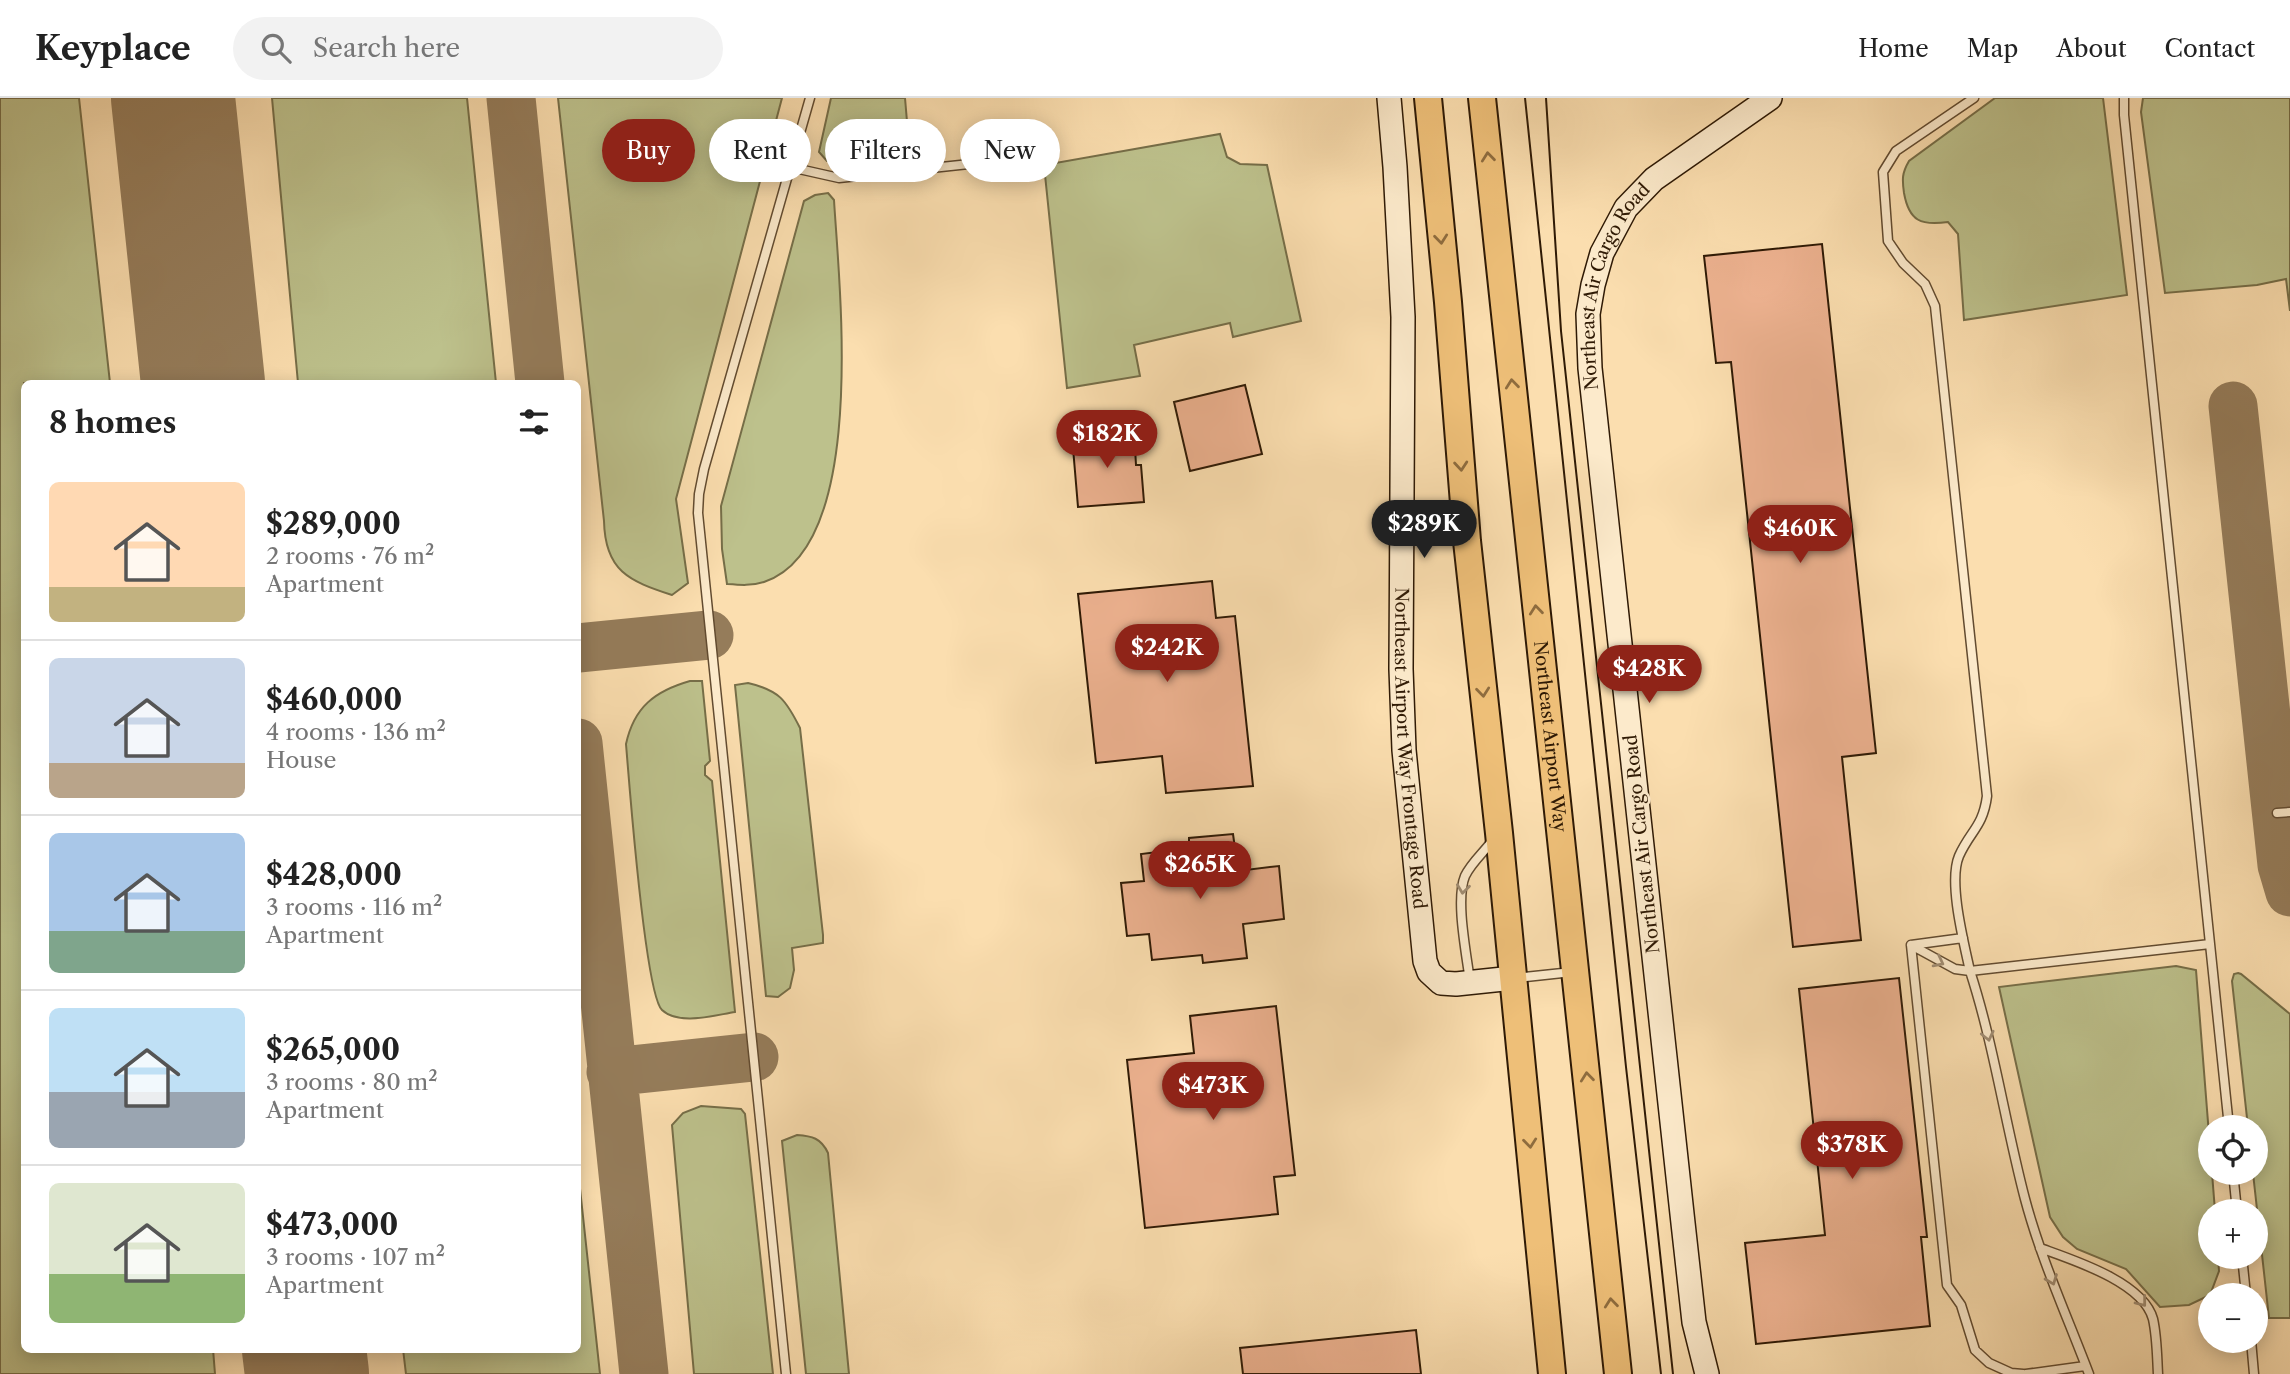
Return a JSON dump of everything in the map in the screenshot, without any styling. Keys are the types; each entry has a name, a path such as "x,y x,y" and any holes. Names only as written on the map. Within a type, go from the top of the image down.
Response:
{"main road":[{"path":"1428,98 1467,541 1499,833 1552,1374"},
{"name":"Northeast Airport Way","path":"1482,98 1618,1374"}],"street":[{"name":"Northeast Airport Way Frontage Road","path":"1388,98 1396,179 1403,317 1401,669 1404,750 1425,961 1429,972 1440,983 1513,978"},
{"name":"Northeast Air Cargo Road","path":"1707,1374 1694,1322 1682,1223 1590,368 1588,314 1602,253 1626,208 1654,179 1770,98"}],"lane":[{"path":"804,119 810,98"},
{"path":"1911,945 1947,1285 1961,1305 1975,1350 1989,1363 2011,1373 2025,1374 2087,1370 2040,1248 2025,1199 1982,1007 1963,938 1955,868 1959,855 1985,814 1987,796 1935,306 1925,285 1903,263 1888,241 1884,172 1896,151 1974,98"},
{"path":"2124,98 2125,129 2228,1115"},
{"path":"811,172 839,178 960,165"},
{"path":"786,182 704,469 698,513 786,1374"},
{"path":"2277,813 2290,812"},
{"path":"1470,982 1462,907 1464,880 1467,872 1499,833"},
{"path":"1911,945 1963,938"},
{"path":"1911,945 1955,970 1970,971 2210,944"},
{"path":"1513,978 1576,971"},
{"path":"2040,1248 2124,1285 2144,1300 2152,1318 2158,1374"},
{"path":"2252,1353 2254,1374"}],"green space":[{"path":"0,98 79,98 110,380 21,380 21,1353 213,1353 215,1374 0,1374"},
{"path":"272,98 467,98 496,380 298,380"},
{"path":"558,98 782,98 776,119 709,119 709,182 760,182 676,499 688,583 672,595 643,585 622,572 609,552 605,538"},
{"path":"831,98 905,98 907,119 826,119"},
{"path":"1995,98 2103,98 2127,295 1964,320 1958,234 1948,222 1924,222 1913,216 1906,202 1903,176 1909,161"},
{"path":"2143,98 2290,98 2290,311 2286,279 2257,285 2165,293 2141,112"},
{"path":"825,125 825,159 819,152"},
{"path":"1220,134 1227,157 1240,164 1267,165 1301,321 1233,337 1230,323 1134,345 1140,376 1067,388 1046,182 1060,182 1060,162"},
{"path":"828,193 834,200 842,349 834,468 820,519 797,559 764,582 750,585 727,584 722,549 721,506 804,201 815,195"},
{"path":"690,681 702,681 710,761 705,766 705,775 712,781 735,1012 687,1018 669,1015 662,1010 656,995 644,928 626,744 634,720 648,702 666,690"},
{"path":"748,683 767,689 786,703 800,728 823,935 823,943 792,948 794,970 790,988 778,997 766,996 735,685"},
{"path":"2176,966 2196,970 2207,1115 2198,1115 2198,1185 2213,1185 2214,1199 2198,1199 2198,1269 2219,1271 2214,1283 2198,1283 2198,1301 2189,1305 2160,1307 2126,1269 2077,1249 2063,1237 2050,1217 1999,987"},
{"path":"2234,974 2241,974 2290,1014 2290,1318 2269,1318 2268,1283 2265,1283 2264,1269 2268,1269 2268,1199 2256,1199 2254,1185 2268,1185 2268,1115 2247,1115 2232,981"},
{"path":"701,1106 741,1109 745,1114 773,1374 694,1374 672,1125 683,1113"},
{"path":"797,1135 816,1139 828,1153 849,1374 806,1374 782,1141"},
{"path":"581,1198 600,1374 406,1374 403,1353 581,1353"}],"building":[{"path":"1822,244 1876,753 1842,757 1861,940 1793,947 1731,362 1716,363 1704,256"},
{"path":"1245,385 1262,454 1190,471 1174,402"},
{"path":"1134,431 1136,465 1141,465 1144,502 1078,507 1072,436"},
{"path":"1212,581 1216,618 1235,616 1253,786 1166,793 1162,756 1096,763 1078,594"},
{"path":"1233,834 1238,871 1279,866 1284,919 1243,924 1247,958 1203,963 1202,955 1152,960 1149,934 1127,936 1121,883 1144,881 1141,854 1189,848 1189,838"},
{"path":"1899,978 1927,1237 1921,1237 1930,1326 1756,1344 1745,1243 1825,1235 1799,989"},
{"path":"1276,1006 1295,1175 1274,1177 1278,1214 1145,1228 1127,1060 1194,1053 1190,1016"},
{"path":"1416,1330 1421,1374 1243,1374 1240,1348"}],"taxiway":[{"path":"511,98 540,380"},
{"path":"2233,406 2282,865 2290,892"},
{"path":"581,648 709,635"},
{"path":"581,772 644,1374"},
{"path":"611,1072 754,1057"}],"runway":[{"path":"173,98 203,380"},
{"path":"304,1353 307,1374"}],"tram line":[{"path":"1525,98 1626,1067 1661,1374"},
{"path":"1546,98 1561,331 1673,1374"}]}
